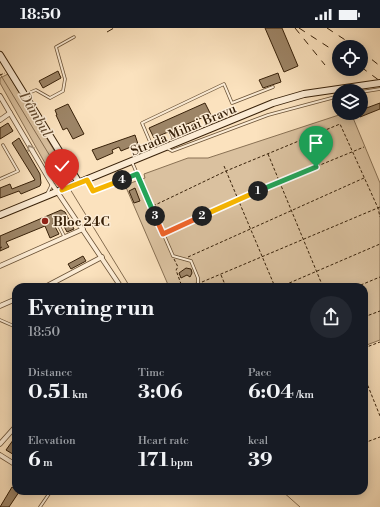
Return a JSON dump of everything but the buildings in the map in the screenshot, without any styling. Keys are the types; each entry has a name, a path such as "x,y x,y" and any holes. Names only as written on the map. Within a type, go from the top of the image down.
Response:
{"main road":[{"path":"0,55 79,183"},
{"name":"Strada Mihai Bravu","path":"0,215 155,153 273,103 294,96 380,83"}],"street":[{"path":"0,96 52,184 60,191 118,283"},
{"path":"0,120 10,113"},
{"path":"0,266 83,229"},
{"path":"53,283 102,257"},
{"path":"0,306 12,301"},
{"path":"0,444 12,430"},
{"path":"0,455 12,462"}],"lane":[{"path":"25,94 36,90 50,98 63,91 65,79 56,47 57,45 74,38"},
{"path":"155,153 142,123 224,84 232,103 273,87"},
{"path":"368,91 380,90"},
{"path":"166,148 170,151 177,150 268,115 332,98"},
{"path":"0,179 18,171 3,145"},
{"path":"132,162 173,256 191,261 198,278 198,283"},
{"path":"87,180 93,191 137,174"},
{"path":"46,197 48,189 52,184"},
{"path":"57,222 65,237"},
{"path":"0,320 12,325"},
{"path":"40,507 48,495"}],"path":[{"path":"151,207 226,171 340,124 379,208 380,217"},
{"path":"163,234 237,199 364,147"},
{"path":"268,154 322,283"},
{"path":"224,166 273,283"},
{"path":"184,258 364,178"},
{"path":"200,283 379,208"},
{"path":"289,283 380,244"},
{"path":"173,256 178,267 176,270 181,283"},
{"path":"220,274 224,283"},
{"path":"366,283 380,277"},
{"path":"368,315 380,310"},
{"path":"368,346 380,342"},
{"path":"368,386 380,416"},
{"path":"368,442 380,437"}],"shaded area":[{"path":"8,74 69,175 69,179 60,183 55,181 0,83 0,78"},
{"path":"332,117 332,120 354,120 380,183 380,340 368,344 368,283 167,283 125,185 145,178 144,174 188,158 208,158"}],"waterway":[{"name":"Dâmbul","path":"0,74 67,184"},
{"name":"Dâmbul","path":"70,189 128,283"},
{"name":"Dâmbul","path":"286,495 300,507"}],"railway":[{"path":"107,32 114,28"},
{"path":"295,28 325,65"},
{"path":"299,28 332,49"},
{"path":"327,28 345,40"},
{"path":"368,57 380,66"},
{"path":"368,72 380,81"}],"place":[{"name":"Bloc 24C","path":"45,221"}],"route":[{"path":"62,190 87,180 93,191 137,174 163,234 237,199 316,167"}]}
